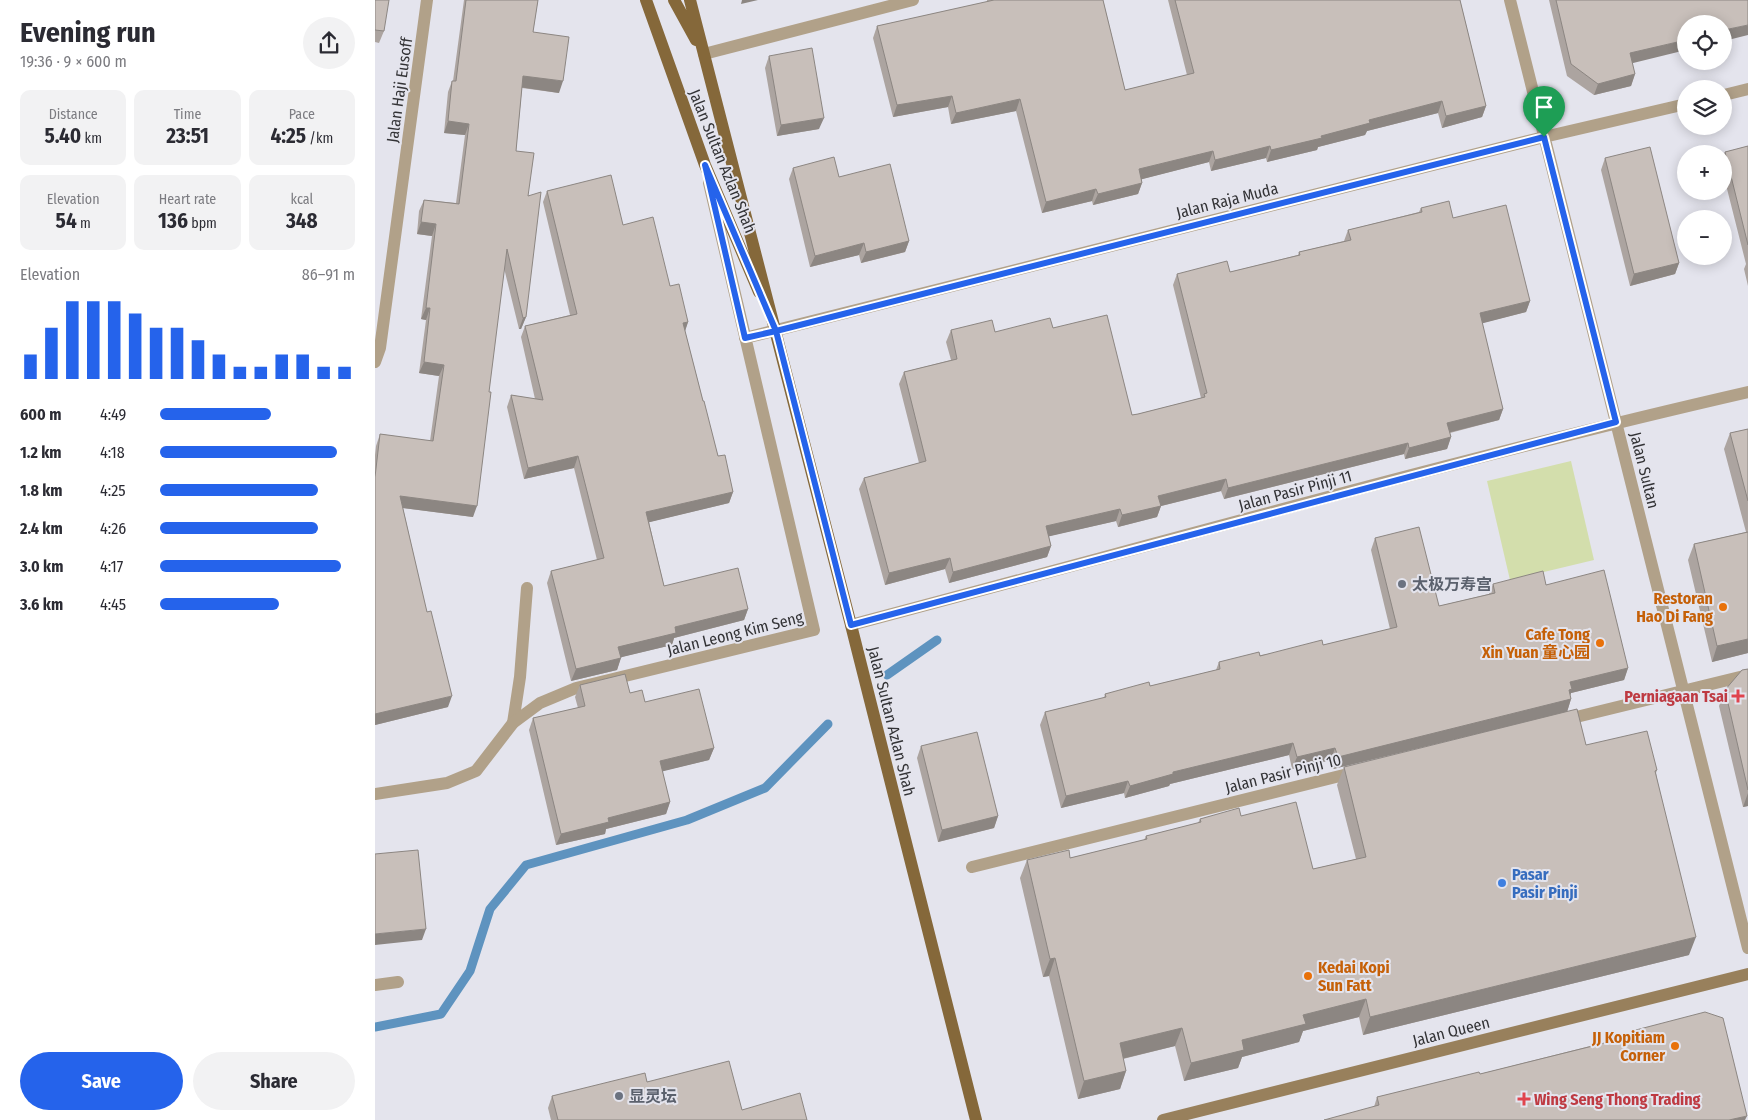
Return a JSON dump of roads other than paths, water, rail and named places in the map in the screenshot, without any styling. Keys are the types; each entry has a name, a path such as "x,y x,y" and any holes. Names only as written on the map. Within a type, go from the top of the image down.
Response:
{"main road":[{"name":"Jalan Sultan Azlan Shah","path":"646,0 705,165 776,331"},
{"path":"674,0 704,54"},
{"name":"Jalan Sultan Azlan Shah","path":"690,0 976,1120"},
{"name":"Jalan Queen","path":"1163,1120 1748,974"}],"street":[{"name":"Jalan Haji Eusoff","path":"375,362 380,348 427,0"},
{"path":"704,54 913,0"},
{"name":"Jalan Sultan","path":"1510,0 1748,948"},
{"path":"1732,93 1748,89"},
{"name":"Jalan Raja Muda","path":"745,338 1544,137 1677,106"},
{"name":"Jalan Leong Kim Seng","path":"375,794 447,783 475,771 513,723 540,703 576,688 814,630 705,165"},
{"name":"Jalan Pasir Pinji 11","path":"851,625 1616,422 1748,392"},
{"path":"513,723 520,677 527,588"},
{"path":"1549,724 1748,675"},
{"name":"Jalan Pasir Pinji 10","path":"972,867 1366,769"},
{"path":"375,984 398,982"}],"waterway":[{"path":"887,675 937,640"},
{"path":"375,1027 441,1014 470,971 490,909 526,865 687,820 765,788 828,724"}],"place":[{"name":"太极万寿宫","path":"1402,584"},
{"name":"Restoran Hao Di Fang","path":"1723,607"},
{"name":"Cafe Tong Xin Yuan 童心园","path":"1600,643"},
{"name":"Perniagaan Tsai","path":"1738,696"},
{"name":"Pasar Pasir Pinji","path":"1502,883"},
{"name":"Kedai Kopi Sun Fatt","path":"1308,976"},
{"name":"JJ Kopitiam Corner","path":"1675,1046"},
{"name":"显灵坛","path":"619,1096"},
{"name":"Wing Seng Thong Trading","path":"1524,1099"}]}
